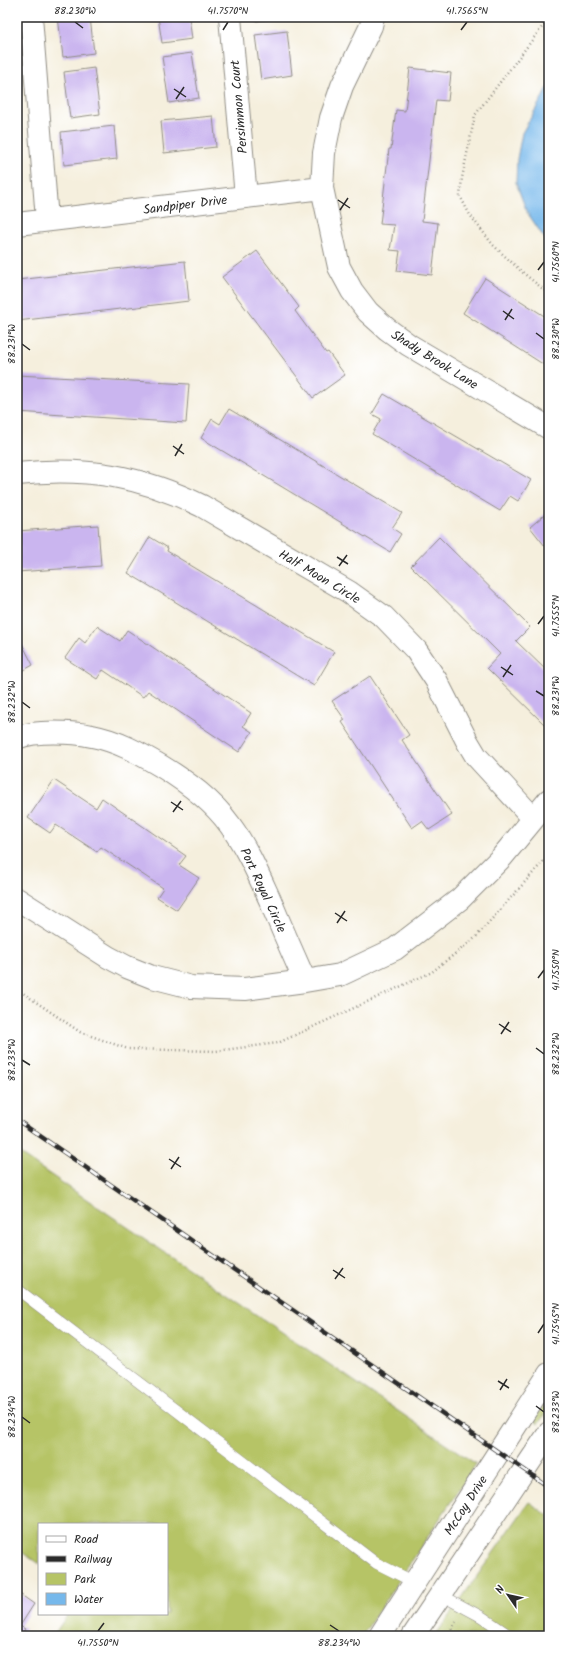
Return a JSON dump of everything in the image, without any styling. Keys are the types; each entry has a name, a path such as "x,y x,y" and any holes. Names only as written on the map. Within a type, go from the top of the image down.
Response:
{"street":[{"path":"31,17 47,220"},
{"name":"Persimmon Court","path":"230,17 246,197"},
{"name":"Shady Brook Lane","path":"373,17 371,26 342,86 331,118 324,153 322,188 339,267 352,292 368,312 387,330 409,346 549,428"},
{"name":"Sandpiper Drive","path":"17,224 322,188"},
{"name":"Half Moon Circle","path":"17,474 75,471 116,475 152,484 178,494 202,506 349,592 384,617 416,650 436,680 476,756 533,818"},
{"name":"Port Royal Circle","path":"17,738 24,735 67,733 103,738 117,742 141,754 191,786 208,800 230,825 251,857 305,981"},
{"path":"17,899 108,957 127,967 152,977 191,987 245,989 340,975 395,949 460,899 502,857 549,800"},
{"name":"McCoy Drive","path":"380,1636 416,1583 549,1374"},
{"path":"413,1636 549,1433"}],"lane":[{"path":"17,1288 376,1562 416,1583"},
{"path":"441,1596 482,1616 510,1636"}],"path":[{"path":"549,18 475,115 460,196 470,215 493,245 549,294"}],"green space":[{"path":"17,1152 476,1464 362,1636 53,1636 67,1615 168,1615 168,1523 38,1523 38,1563 17,1549"},
{"path":"549,1397 549,1408 538,1424 534,1420"},
{"path":"529,1502 549,1516 549,1636 435,1636"}],"water":[{"path":"549,86 549,245 527,212 516,183 517,159 522,133"}],"building":[{"path":"58,17 90,17 94,53 63,57"},
{"path":"158,17 189,17 192,39 162,43"},
{"path":"255,17 283,17 283,18 256,21"},
{"path":"287,31 292,75 261,80 255,35"},
{"path":"192,53 199,98 169,103 162,57"},
{"path":"94,68 100,114 70,118 64,72"},
{"path":"410,68 451,73 448,101 436,100 422,221 438,223 432,275 397,271 400,251 390,250 394,225 380,224 389,149 391,149 396,110 405,111"},
{"path":"213,116 216,147 164,153 161,121"},
{"path":"114,126 117,159 64,165 61,132"},
{"path":"17,139 20,139 21,171 17,171"},
{"path":"257,251 299,307 295,311 326,353 328,352 345,375 313,398 222,277"},
{"path":"185,261 189,301 17,321 17,280"},
{"path":"485,278 549,319 549,368 463,313"},
{"path":"17,375 189,384 186,423 17,412"},
{"path":"384,394 531,480 518,501 510,496 500,511 372,434 381,419 372,414"},
{"path":"229,409 402,513 392,528 401,534 390,552 201,438 212,419 220,424"},
{"path":"549,511 549,545 548,544 545,546 530,527"},
{"path":"98,525 101,566 17,572 17,531"},
{"path":"150,537 168,548 167,551 334,652 314,686 128,573"},
{"path":"439,537 530,627 516,641 549,673 549,719 544,724 487,668 500,654 411,566"},
{"path":"97,626 120,641 127,630 251,713 243,726 252,732 239,752 148,691 143,697 103,670 97,679 65,658 79,638 85,643"},
{"path":"17,634 33,665 17,674"},
{"path":"370,676 409,735 402,740 452,815 429,830 422,821 412,828 342,722 345,720 332,701"},
{"path":"54,780 96,808 102,798 186,856 179,865 199,878 177,910 157,897 163,888 101,847 97,852 56,825 50,833 28,818"},
{"path":"17,1592 34,1604 20,1626 25,1629 20,1636 17,1636"}],"railway":[{"path":"17,1120 549,1487"}]}
